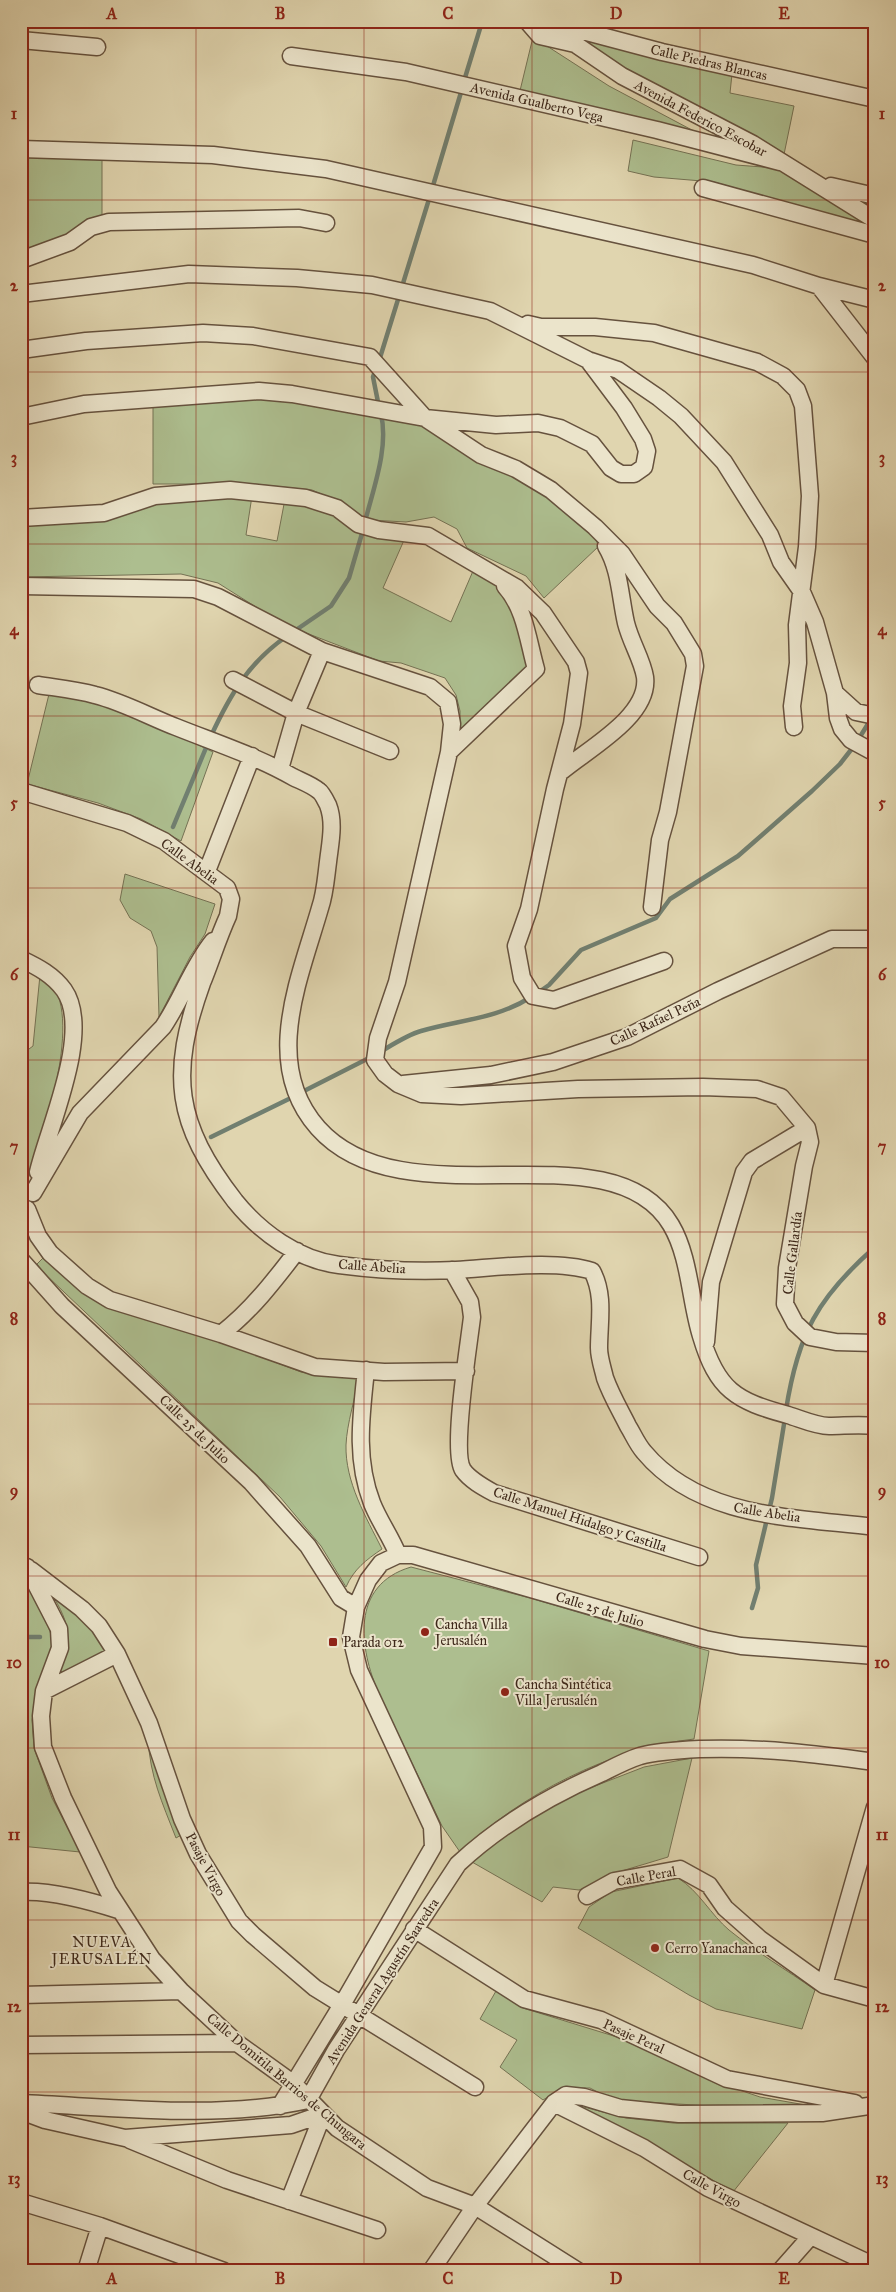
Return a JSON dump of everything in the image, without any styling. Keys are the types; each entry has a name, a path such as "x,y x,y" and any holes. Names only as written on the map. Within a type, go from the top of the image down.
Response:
{"street":[{"name":"Avenida Federico Escobar","path":"527,21 540,36 575,44 630,80 753,144 875,220"},
{"name":"Calle Piedras Blancas","path":"545,21 662,52 875,99"},
{"path":"21,40 97,47"},
{"name":"Avenida Gualberto Vega","path":"291,56 406,72 666,132 780,162"},
{"path":"21,149 213,155 326,169 768,269 819,286 875,300"},
{"path":"815,183 875,196"},
{"path":"703,188 875,235"},
{"path":"21,260 70,242 92,227 109,222 299,218 326,223"},
{"path":"21,294 189,274 297,278 372,285 490,311 588,360 618,370 681,416 724,462 746,494 770,534 781,562 802,592 815,622 835,693 838,718 842,729 850,740 875,753"},
{"path":"819,286 875,358"},
{"path":"509,319 541,327 595,327 654,333 757,362 783,376 797,390 803,406 810,496 806,559 797,625 798,664 792,706 794,728"},
{"path":"21,350 86,341 203,333 253,336 370,356 425,418 480,455 516,469 551,490 595,527 622,554 657,606 674,623 693,654 695,666 668,812 660,840 652,907"},
{"path":"21,417 84,404 259,391 292,394 425,418 496,425 538,423 560,428 592,444 611,468 621,474 634,474 644,467 647,451 643,439 624,408 588,360"},
{"path":"21,518 104,513 155,496 230,490 306,498 337,508 358,524 379,530 428,536 517,588 542,613 576,662 579,673 574,715 562,770 555,790 529,909 516,946 522,978 533,996 554,1000 664,961"},
{"path":"562,770 624,722 636,709 643,694 645,678 640,659 630,642 615,564 595,527"},
{"path":"781,562 792,567 798,566 806,559"},
{"path":"449,752 536,670 524,624 514,596 496,576"},
{"path":"21,586 194,589 218,597 322,651 430,687 448,702 452,724 449,752 397,982 378,1038 376,1060 385,1074 398,1084 422,1094 461,1096 578,1089 703,1087 757,1089 781,1097 807,1128 752,1161 744,1172 711,1282 705,1352"},
{"path":"280,769 296,714 322,651"},
{"path":"233,680 296,714 390,751"},
{"path":"38,685 96,695 252,756 319,791 328,805 331,819 331,839 322,904 297,980 290,1022 288,1058 291,1081 301,1105 318,1129 359,1158 402,1171 436,1175 580,1176 612,1181 648,1198 669,1222 678,1238 694,1314 705,1352 723,1384 737,1397 757,1407 827,1426 875,1426"},
{"path":"835,693 856,712 875,716"},
{"path":"207,871 252,756"},
{"name":"Calle Abelia","path":"21,791 127,823 164,841 207,871 227,888 231,899 228,916 191,1016 182,1058 181,1088 194,1139 217,1177 260,1228 297,1251 337,1265 452,1270 542,1266 582,1267 592,1270 596,1279 600,1303 599,1350 605,1378 614,1400 643,1451 661,1468 694,1492 732,1507 875,1528"},
{"path":"222,929 200,957 173,1012 163,1027 80,1113 33,1193 24,1213 50,1252 87,1286 110,1300 215,1332 316,1367 366,1370 466,1371"},
{"name":"Calle Rafael Peña","path":"398,1084 491,1075 553,1062 626,1037 718,991 832,939 875,939"},
{"path":"21,959 52,976 66,992 73,1016 74,1039 33,1193"},
{"name":"Calle Gallardía","path":"807,1128 810,1142 804,1166 787,1268 785,1304 795,1323 810,1337 836,1342 875,1343"},
{"path":"215,1332 238,1322 297,1251"},
{"name":"Calle 25 de Julio","path":"21,1260 62,1306 251,1482 308,1546 341,1598 356,1607"},
{"name":"Calle Manuel Hidalgo y Castilla","path":"452,1270 470,1302 472,1318 459,1456 463,1470 480,1486 518,1502 699,1556"},
{"path":"280,2106 343,2003 433,1847 434,1835 359,1670 351,1637 356,1607 368,1580 381,1563 398,1555 373,1506 360,1459 359,1434 366,1370"},
{"name":"Calle 25 de Julio","path":"398,1555 414,1555 705,1639 741,1646 875,1656"},
{"name":"Pasaje Virgo","path":"24,1565 82,1608 99,1626 117,1654 149,1723 198,1854 239,1921 252,1935 315,1988 343,2003 359,2016 475,2087"},
{"name":"Calle Domitila Barrios de Chungara","path":"24,1565 59,1629 60,1648 44,1691 41,1716 43,1747 63,1798 118,1910 152,1959 181,1991 237,2043 294,2084 323,2114 368,2150 427,2188 475,2206 578,2271"},
{"path":"44,1691 117,1654"},
{"name":"Avenida General Agustín Saavedra","path":"308,2100 414,1929 458,1864 484,1840 516,1816 573,1785 641,1756 684,1750 736,1748 781,1750 875,1762"},
{"path":"824,1985 875,1807"},
{"name":"Calle Peral","path":"587,1896 614,1881 680,1869 709,1885 725,1908 760,1939 824,1985 875,1999"},
{"path":"21,1892 37,1891 97,1902 118,1910"},
{"name":"Pasaje Peral","path":"414,1929 524,1999 600,2020 727,2079 872,2105"},
{"path":"21,1995 181,1991"},
{"path":"21,2045 237,2043"},
{"path":"431,2271 475,2206 554,2103 566,2095 584,2097 620,2108 679,2114 822,2113 872,2105"},
{"path":"21,2103 184,2110 280,2106 308,2100"},
{"name":"Calle Virgo","path":"554,2103 644,2148 708,2188 875,2266"},
{"path":"21,2111 45,2120 125,2138 227,2180 377,2230"},
{"path":"125,2138 291,2125 323,2114"},
{"path":"289,2201 323,2114"},
{"path":"21,2202 100,2226 224,2271"},
{"path":"86,2271 100,2226"},
{"path":"780,2271 810,2237"}],"green space":[{"path":"538,25 732,74 730,93 794,106 782,164"},
{"path":"533,37 609,86 739,155 517,103"},
{"path":"633,140 736,165 776,168 875,225 875,229 714,182 654,177 628,171"},
{"path":"102,156 102,216 21,258 21,157"},
{"path":"260,396 391,418 429,428 521,476 590,529 599,546 544,598 526,576 467,548 457,529 434,517 406,522 370,520 356,515 342,503 312,490 254,484 153,484 153,401"},
{"path":"252,496 246,535 277,541 285,499 405,538 383,588 451,622 473,571 500,587 517,615 528,668 460,733 460,711 456,695 445,678 401,663 379,661 301,631 267,614 218,583 181,574 21,577 21,524 167,500"},
{"path":"21,594 24,595 29,684 21,722"},
{"path":"50,690 148,721 213,752 181,841 141,819 98,803 27,784"},
{"path":"125,874 215,904 205,934 190,957 159,1017 157,947 151,931 130,918 120,900"},
{"path":"40,975 54,987 61,1007 63,1032 54,1091 38,1151 21,1197 21,1055 33,1046"},
{"path":"43,1258 51,1262 81,1288 301,1372 326,1376 359,1377 348,1428 347,1459 353,1486 363,1512 382,1549 361,1565 346,1587 321,1546 280,1497 45,1274 37,1264"},
{"path":"411,1567 530,1598 709,1651 694,1739 631,1752 568,1778 510,1812 460,1852 442,1826 379,1694 367,1657 364,1638 365,1620 369,1603 377,1588 391,1576"},
{"path":"21,1570 45,1616 53,1641 38,1690 32,1720 34,1748 52,1798 80,1852 21,1846"},
{"path":"50,1591 80,1614 109,1653 56,1678 65,1652 67,1633 63,1615"},
{"path":"148,1738 183,1834 176,1838 154,1777"},
{"path":"692,1758 668,1857 625,1870 579,1890 553,1887 542,1902 472,1862 511,1830 577,1793 644,1767"},
{"path":"678,1878 699,1896 729,1930 815,1990 802,2029 716,2009 689,1995 578,1928 589,1907 611,1892"},
{"path":"496,1991 523,2008 617,2037 716,2082 760,2097 817,2107 727,2107 613,2100 590,2088 562,2088 543,2100 500,2067 517,2040 480,2019"},
{"path":"576,2105 626,2118 673,2123 788,2123 733,2192 663,2151"}],"waterway":[{"path":"464,81 482,22"},
{"path":"432,189 462,89"},
{"path":"379,361 430,196"},
{"path":"376,368 373,377 379,407"},
{"path":"365,522 382,454 383,427 381,414"},
{"path":"293,632 331,606 349,578 363,530"},
{"path":"211,736 233,693 251,668 287,636"},
{"path":"858,740 871,719"},
{"path":"173,827 208,743"},
{"path":"539,992 549,985 581,950 656,918 670,899 738,856 812,791 840,764 854,746"},
{"path":"380,1052 416,1033 491,1015 531,997"},
{"path":"302,1092 371,1057"},
{"path":"211,1137 295,1096"},
{"path":"786,1410 797,1360 813,1319 838,1283 875,1247"},
{"path":"752,1608 758,1588 756,1565 772,1498 785,1418"},
{"path":"21,1637 40,1637"}],"place":[{"name":"Cancha Villa Jerusalén","path":"425,1632"},
{"name":"Parada 012","path":"333,1642"},
{"name":"Cancha Sintética Villa Jerusalén","path":"505,1692"},
{"name":"Cerro Yanachanca","path":"655,1948"}],"district":[{"name":"NUEVA JERUSALÉN","path":"102,1950"}]}
